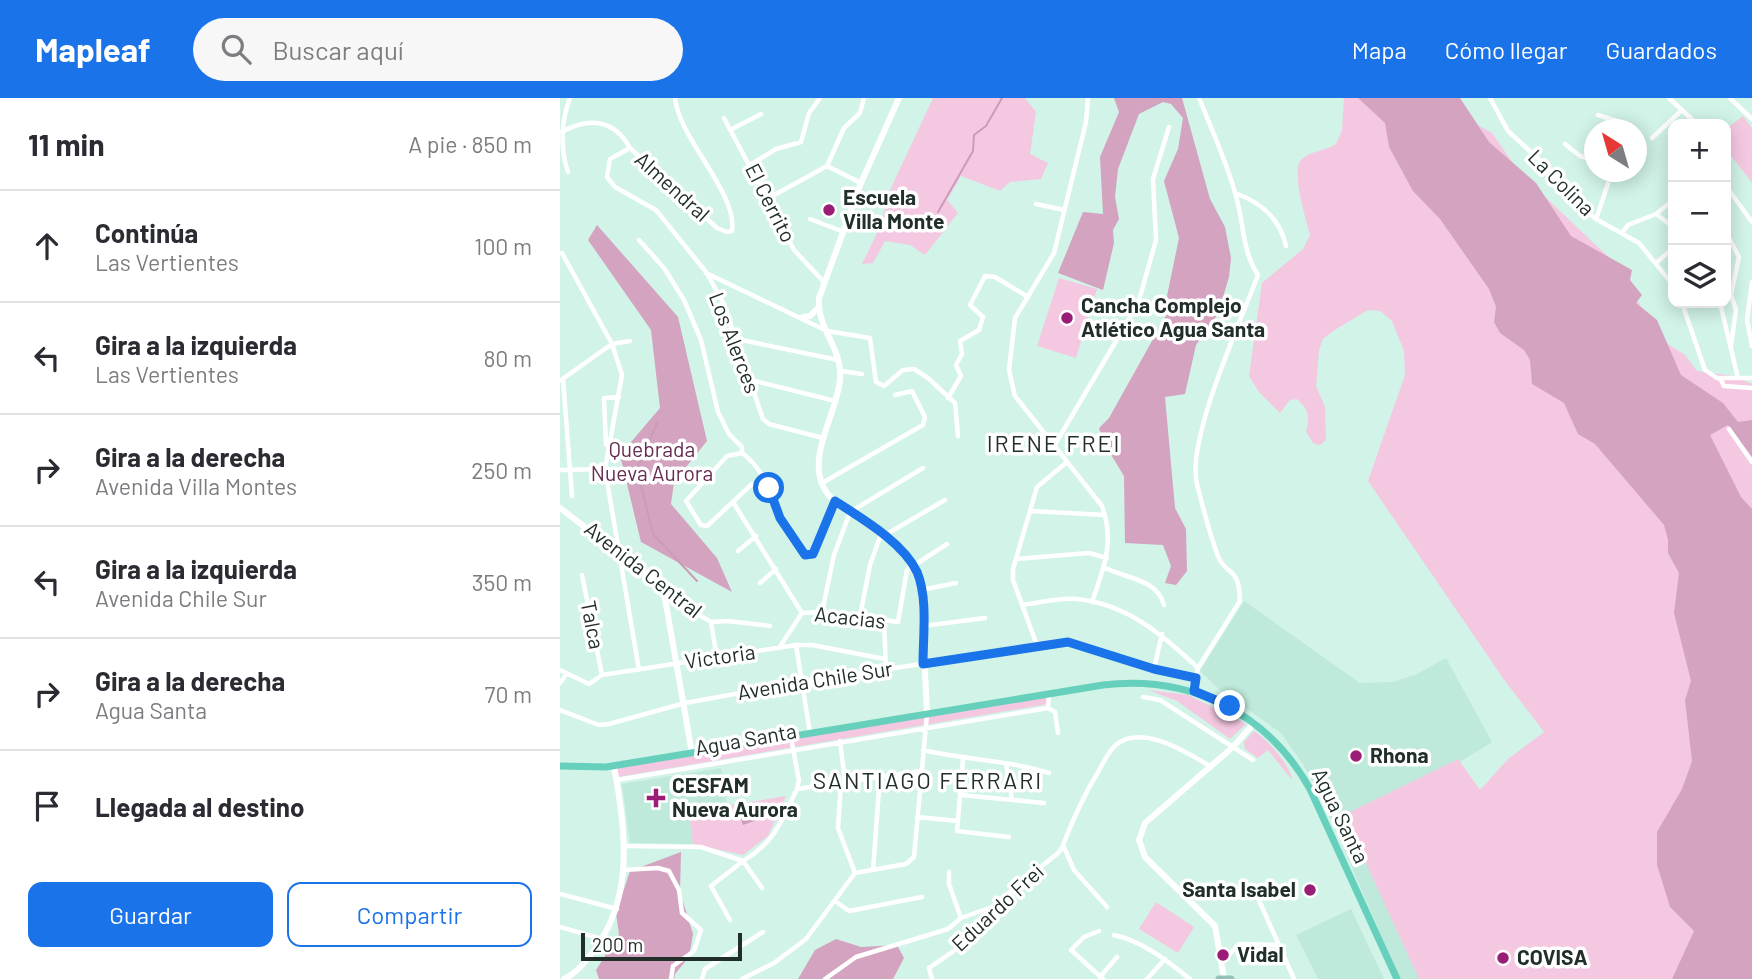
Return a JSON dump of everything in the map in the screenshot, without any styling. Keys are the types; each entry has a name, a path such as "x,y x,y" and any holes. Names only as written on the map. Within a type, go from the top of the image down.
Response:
{"main road":[{"name":"Agua Santa","path":"560,766 614,766 1049,693 1129,683 1156,683 1194,691 1230,706 1283,749 1304,779 1397,979"}],"street":[{"path":"568,172 561,159 562,132 570,98"},
{"name":"Almendral","path":"562,132 583,122 604,123 620,132 630,148 718,228 732,231 731,218 720,191 678,120 674,98"},
{"path":"750,165 776,149 801,142 809,113 820,98"},
{"path":"767,199 827,166 844,128 860,113 864,98"},
{"path":"803,317 810,316 818,308 824,282 861,183 899,98"},
{"path":"1088,98 1086,122 1054,253 1015,318 1012,331 1011,386 1015,396 1105,515 1109,535 1107,558 1092,601"},
{"path":"1194,691 1198,668 1240,601 1236,574 1218,557 1196,481 1194,460 1202,425 1258,275 1247,258 1244,229 1235,193 1199,98"},
{"name":"La Colina","path":"1490,98 1508,131 1544,164 1572,200 1596,219 1639,243 1668,279"},
{"path":"1669,98 1692,119"},
{"path":"1730,98 1752,119"},
{"path":"1652,138 1682,110"},
{"path":"730,130 761,114"},
{"path":"1598,115 1607,119"},
{"name":"El Cerrito","path":"724,118 794,250 824,282"},
{"path":"1055,446 1138,304 1156,240 1153,179 1169,127"},
{"path":"1565,144 1584,157"},
{"name":"Los Alerces","path":"630,148 610,159 607,177 615,187 656,210 706,272 724,304 760,414 769,425 823,438"},
{"path":"827,166 861,183"},
{"path":"1596,219 1609,182"},
{"path":"1235,193 1259,202 1286,246"},
{"path":"1731,193 1752,222"},
{"path":"1036,204 1064,210"},
{"path":"1622,233 1628,225 1656,214 1668,204"},
{"path":"1656,214 1668,223"},
{"path":"810,219 844,232"},
{"path":"1731,239 1739,257 1731,295 1736,310 1731,345"},
{"path":"639,240 664,268 684,300 701,340 718,412 729,434 741,445 741,453 762,476 780,518 805,555 813,554 835,501"},
{"path":"1656,263 1668,252"},
{"path":"562,253 611,344 622,375 605,469 639,670"},
{"path":"706,272 827,331 870,338 876,382 884,386 903,370 914,369 954,403 958,436"},
{"path":"948,398 961,376 956,365 962,354 960,341 979,330 983,317 970,305 985,276 995,276 1028,298"},
{"path":"1752,282 1747,320 1752,346"},
{"path":"742,979 774,963 806,939 855,873 906,864 914,857 927,713 921,590 912,564 884,534 835,501 822,483 820,468 823,438 841,372 839,360 818,308"},
{"path":"1684,308 1703,367 1710,375 1720,378 1752,378"},
{"path":"1721,308 1738,377"},
{"path":"736,339 839,360"},
{"path":"572,496 561,380 611,344 630,341"},
{"path":"841,372 862,374"},
{"path":"1720,378 1724,386 1752,388"},
{"path":"750,380 835,401"},
{"path":"822,483 923,425 925,416 912,391 895,395"},
{"path":"607,449 604,398 619,397"},
{"path":"1729,429 1752,462"},
{"path":"741,453 731,453 717,464 687,496 688,505 704,527 752,484"},
{"path":"1038,648 1013,580 1016,559 1037,487 1067,462"},
{"path":"822,611 834,555 850,512 923,468"},
{"path":"560,470 605,469"},
{"path":"860,616 870,565 884,534 945,500"},
{"path":"733,502 802,613 779,649"},
{"name":"Avenida Central","path":"560,509 688,608 711,622 728,621 770,626"},
{"path":"1032,511 1105,515"},
{"path":"738,551 756,536"},
{"path":"912,564 947,544"},
{"path":"1016,559 1088,553 1107,558"},
{"name":"Acacias","path":"802,613 822,611 898,622 906,575 912,564"},
{"path":"1104,567 1121,577 1150,585 1159,592 1164,606"},
{"path":"760,583 776,569"},
{"name":"Talca","path":"582,575 602,675"},
{"path":"921,590 956,583"},
{"path":"663,587 692,752"},
{"path":"1022,605 1074,598 1092,601 1133,617 1162,634 1198,668"},
{"path":"923,626 985,618"},
{"path":"884,621 886,670"},
{"path":"711,622 717,659"},
{"path":"1154,669 1162,634"},
{"name":"Avenida Chile Sur","path":"560,710 599,725 685,703 802,682 1077,643 1154,669 1196,678"},
{"path":"796,645 810,733"},
{"name":"Victoria","path":"566,675 589,684 602,675 796,645 812,645 885,659"},
{"path":"560,670 566,675 560,683"},
{"path":"1049,693 1048,708 1055,712 1058,733"},
{"path":"1143,697 1160,700 1253,760"},
{"name":"Agua Santa","path":"617,780 1048,708"},
{"path":"1225,979 1214,926 1141,851 1140,834 1145,823 1233,747 1254,723"},
{"path":"730,920 710,888 773,839 799,781 791,736"},
{"path":"1107,907 1074,870 1063,845 1085,793 1116,745 1132,738 1157,741 1210,766"},
{"path":"839,741 843,782 838,828 855,873"},
{"path":"923,750 963,760 1006,763 1049,773"},
{"path":"963,760 957,831 1009,837"},
{"path":"1006,763 1012,801"},
{"path":"564,979 579,968 602,939 617,909 626,846 614,766"},
{"path":"797,789 921,771"},
{"path":"873,870 880,776"},
{"path":"961,795 1044,803"},
{"path":"917,817 958,821"},
{"name":"Eduardo Frei","path":"932,979 929,968 989,918 993,906 1058,853 1063,845"},
{"path":"626,846 701,847 743,861 762,888"},
{"path":"622,870 658,868 669,871 679,890 682,913 701,930 694,950 673,965 671,979"},
{"path":"949,872 949,884 961,918"},
{"path":"560,894 617,909"},
{"path":"835,901 849,911 922,897"},
{"path":"1258,898 1294,979"},
{"path":"825,979 856,957 948,929 961,918 993,906"},
{"path":"560,927 602,939"},
{"path":"702,979 705,969 763,932"},
{"path":"1099,932 1084,937 1071,950 1102,978 1117,957"},
{"path":"1114,935 1131,939 1165,959 1190,979"},
{"path":"1222,962 1239,944 1279,945"},
{"path":"1147,979 1165,959"}],"shaded area":[{"path":"933,98 1025,98 1036,112 1030,154 1048,163 1041,179 1010,182 1000,191 961,176 947,200 958,213 925,255 910,245 885,241 873,263 862,264 880,227 891,188"},
{"path":"1344,98 1448,98 1458,114 1492,133 1520,173 1620,268 1658,338 1685,355 1697,371 1734,376 1752,384 1752,971 1748,979 1419,979 1413,966 1344,815 1458,759 1480,790 1508,759 1544,732 1505,681 1368,481 1405,375 1404,351 1392,321 1380,311 1368,310 1323,339 1319,350 1316,386 1325,407 1326,440 1320,445 1314,444 1306,432 1308,414 1297,399 1290,400 1280,413 1259,392 1249,376 1262,283 1303,249 1310,235 1300,196 1298,166 1304,157 1336,144 1342,130"},
{"path":"1743,116 1752,128 1752,183 1731,156 1731,125"},
{"name":"Cancha Complejo Atlético Agua Santa","path":"1059,278 1097,289 1076,358 1037,346"},
{"path":"1244,601 1360,683 1393,682 1417,674 1446,658 1492,742 1400,799 1559,979 1400,979 1324,803 1303,764 1281,733 1218,688 1200,671"},
{"path":"1148,690 1188,695 1246,724 1230,739 1177,701"},
{"path":"1051,692 1048,704 618,777 616,767"},
{"path":"1254,731 1277,753 1292,780 1268,750 1258,758 1245,749 1244,742"},
{"name":"CESFAM Nueva Aurora","path":"721,768 727,806 689,812 693,844 630,843 622,784"},
{"path":"786,796 768,836 743,855 693,844 689,812"},
{"path":"758,809 762,818 743,825 740,816"},
{"path":"1156,902 1194,927 1178,953 1139,929"},
{"path":"1351,909 1384,979 1318,979 1296,935"}],"green space":[{"path":"1114,98 1182,98 1210,199 1225,227 1231,258 1229,277 1218,314 1196,345 1185,394 1165,397 1175,508 1186,529 1187,571 1176,585 1165,583 1171,566 1163,545 1125,543 1124,476 1104,443 1099,428 1109,418 1167,314 1167,296 1179,238 1164,181 1178,149 1183,118 1171,104 1163,102 1139,114 1118,169 1115,197 1119,219 1113,230 1114,243 1103,290 1058,273 1083,212 1103,214 1100,157 1119,112"},
{"path":"1358,98 1460,98 1489,142 1536,183 1571,236 1632,270 1630,280 1642,295 1636,303 1657,320 1681,375 1723,403 1738,422 1752,420 1752,457 1728,425 1710,435 1741,497 1752,509 1752,979 1672,979 1694,931 1670,907 1657,865 1657,832 1682,789 1692,761 1685,700 1691,681 1674,613 1679,573 1668,553 1664,525 1595,444 1578,434 1564,403 1532,384 1530,360 1524,350 1500,333 1494,322 1496,307 1489,289 1440,219 1413,191 1389,147 1385,123"},
{"name":"Quebrada Nueva Aurora","path":"597,225 678,317 707,441 674,482 671,504 717,558 732,592 641,542 620,455 660,408 651,330 588,240"},
{"path":"681,852 680,892 693,934 689,957 674,979 599,979 596,970 619,934 616,913 630,871"},
{"path":"836,939 861,947 897,945 904,958 893,979 798,979 815,950"}],"waterway":[{"path":"938,212 973,151 974,135 986,126 1002,98"},
{"path":"657,423 637,469 653,534 697,581"}],"place":[{"name":"Escuela Villa Monte","path":"829,210"},
{"name":"Cancha Complejo Atlético Agua Santa","path":"1067,318"},
{"name":"Rhona","path":"1356,756"},
{"name":"CESFAM Nueva Aurora","path":"656,798"},
{"name":"Santa Isabel","path":"1310,890"},
{"name":"Vidal","path":"1223,955"},
{"name":"COVISA","path":"1503,958"}],"district":[{"name":"IRENE FREI","path":"1054,444"},
{"name":"SANTIAGO FERRARI","path":"928,781"}],"route":[{"path":"769,488 780,518 805,555 813,554 835,501 886,536 912,564 921,590 923,664 1068,642 1077,643 1154,669 1196,678 1194,691 1230,706"}]}
